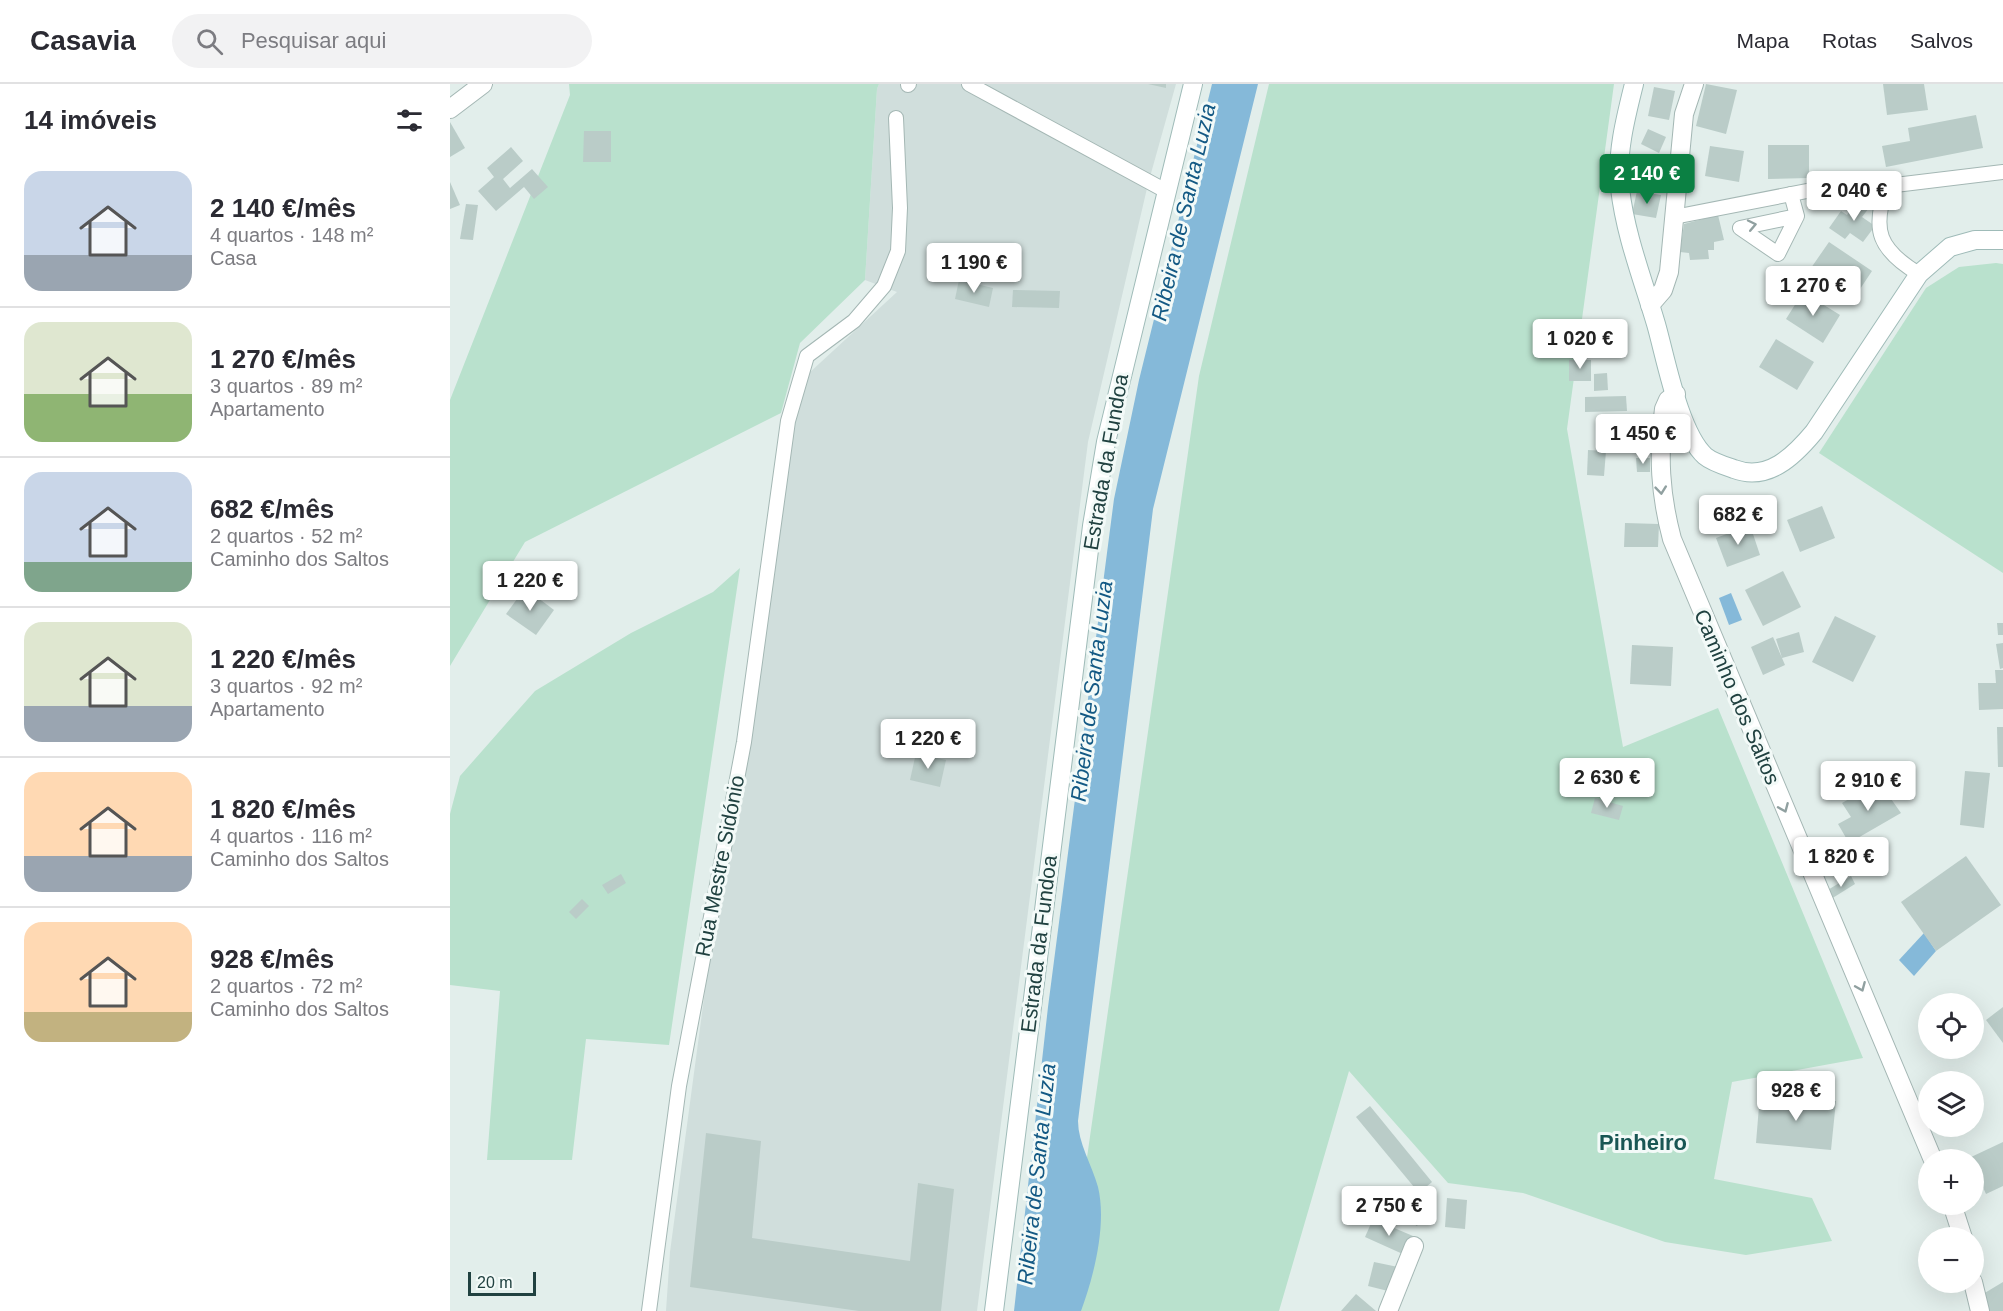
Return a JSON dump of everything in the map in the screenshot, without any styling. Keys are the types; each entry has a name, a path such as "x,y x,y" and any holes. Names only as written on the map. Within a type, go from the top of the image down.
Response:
{"main road":[{"path":"450,109 483,84"},
{"name":"Estrada da Fundoa","path":"994,1311 1092,526 1106,442 1193,84"},
{"path":"1634,84 1621,152 1620,187 1630,238 1682,418 1705,456 1741,472 1774,468 1794,456 1814,432 1919,274 1950,247 1975,240 2003,240"},
{"path":"1650,305 1663,290 1670,272 1684,114 1694,84"},
{"name":"Caminho dos Saltos","path":"1676,394 1668,400 1664,409 1659,474 1662,502 1672,539 1928,1149"},
{"path":"1388,1311 1414,1246"},
{"path":"1976,1293 1980,1311"}],"lane":[{"path":"969,84 1166,191"},
{"name":"Rua Mestre Sidónio","path":"649,1311 679,1086 744,742 788,421 807,356 854,321 884,286 898,251 900,208 896,118"},
{"path":"1919,274 1897,261 1883,242 1878,220 1887,186 2003,172"},
{"path":"1674,218 1853,182"},
{"path":"1791,194 1797,216"}],"shaded area":[{"path":"879,84 1176,84 1148,184 1088,442 977,1311 666,1311 670,1252 711,946 795,403 808,374 897,292 865,280"}],"green space":[{"path":"569,84 879,84 865,280 800,343 781,413 525,542 450,666 450,400 570,95"},
{"path":"1269,84 1614,84 1567,429 1623,747 1718,708 1863,1058 1732,1082 1714,1179 1812,1198 1832,1241 1746,1255 1665,1242 1523,1193 1448,1183 1349,1071 1279,1311 1065,1311 1199,376"},
{"path":"2003,264 2003,573 1819,453 1926,288 1959,267"},
{"path":"740,568 669,1045 586,1039 572,1160 487,1160 500,991 450,985 450,814 460,776 535,691 631,633 713,592"}],"water":[{"name":"Ribeira de Santa Luzia","path":"1212,84 1258,84 1153,509 1078,1121 1080,1138 1098,1187 1101,1217 1098,1250 1081,1311 1014,1311 1048,1007 1114,499 1139,380"},
{"path":"1731,593 1742,620 1729,625 1719,598"},
{"path":"1924,933 1936,951 1914,976 1899,960"}],"building":[{"path":"1148,84 1166,84 1166,88"},
{"path":"1706,84 1737,90 1726,134 1696,126"},
{"path":"1883,84 1924,84 1928,110 1887,115"},
{"path":"1654,87 1675,91 1669,120 1648,116"},
{"path":"1976,115 1983,148 1886,167 1882,146 1910,141 1908,128"},
{"path":"450,122 465,148 450,157"},
{"path":"1648,129 1666,137 1659,153 1641,144"},
{"path":"584,131 611,131 611,162 583,162"},
{"path":"1768,145 1809,145 1809,178 1768,179"},
{"path":"1710,146 1744,151 1739,182 1705,176"},
{"path":"511,147 523,161 503,179 510,188 532,169 548,187 534,199 524,187 496,211 478,191 494,177 487,168"},
{"path":"450,182 460,205 450,209"},
{"path":"1637,191 1661,195 1656,218 1632,214"},
{"path":"1861,196 1872,204 1862,217 1875,226 1863,242 1850,233 1845,239 1829,228 1841,211 1847,215"},
{"path":"466,204 478,205 473,240 460,239"},
{"path":"1718,215 1724,240 1714,242 1714,250 1708,250 1709,259 1690,260 1689,253 1680,252 1684,224"},
{"path":"1829,242 1872,271 1860,289 1852,284 1847,292 1811,268"},
{"path":"959,280 993,288 989,307 955,299"},
{"path":"1013,290 1060,291 1059,308 1012,307"},
{"path":"1803,292 1840,315 1823,343 1786,319"},
{"path":"1776,339 1814,362 1797,390 1759,367"},
{"path":"1569,360 1591,360 1591,381 1569,381"},
{"path":"1607,373 1608,390 1594,391 1594,374"},
{"path":"1626,396 1627,411 1585,412 1585,397"},
{"path":"1588,450 1606,451 1604,476 1587,475"},
{"path":"1636,458 1650,458 1650,472 1637,472"},
{"path":"1822,506 1835,538 1800,552 1787,520"},
{"path":"1625,523 1659,524 1658,547 1624,547"},
{"path":"1750,525 1760,555 1727,567 1716,538"},
{"path":"1783,571 1801,607 1763,626 1745,590"},
{"path":"525,588 554,610 536,635 506,614"},
{"path":"1835,616 1876,636 1853,682 1812,662"},
{"path":"1997,623 2003,623 2003,635 1998,635"},
{"path":"1799,632 1804,652 1782,658 1776,639"},
{"path":"1773,637 1785,665 1763,675 1751,647"},
{"path":"2003,643 2003,668 2000,669 1996,644"},
{"path":"1632,645 1673,647 1671,686 1630,684"},
{"path":"1995,670 2003,670 2003,709 1979,710 1978,683 1996,683"},
{"path":"1997,727 2003,727 2003,767 1998,767"},
{"path":"916,753 946,760 940,787 910,780"},
{"path":"1965,771 1990,773 1984,828 1960,825"},
{"path":"1879,782 1901,813 1849,843 1838,824 1851,817 1842,803"},
{"path":"1595,798 1623,806 1619,820 1591,813"},
{"path":"1966,856 2001,905 1936,951 1901,902"},
{"path":"621,874 626,883 608,894 602,885"},
{"path":"1851,876 1855,884 1831,899 1826,891"},
{"path":"582,899 589,906 576,919 569,912"},
{"path":"2003,1007 2003,1043 1986,1020"},
{"path":"1760,1094 1836,1101 1831,1150 1756,1143"},
{"path":"1370,1106 1432,1182 1419,1193 1356,1117"},
{"path":"706,1133 761,1141 752,1238 910,1261 918,1183 954,1189 941,1311 859,1311 690,1287"},
{"path":"2003,1142 2003,1186 1986,1194 1984,1190 1984,1151"},
{"path":"1407,1196 1428,1209 1417,1226 1397,1214"},
{"path":"1447,1198 1467,1200 1465,1229 1445,1227"},
{"path":"1373,1219 1413,1236 1405,1255 1365,1237"},
{"path":"1374,1262 1398,1267 1392,1292 1368,1286"},
{"path":"2003,1282 2003,1311 1986,1311 1978,1297"},
{"path":"1356,1294 1376,1311 1341,1311"}],"district":[{"name":"Pinheiro","path":"1643,1142"}]}
